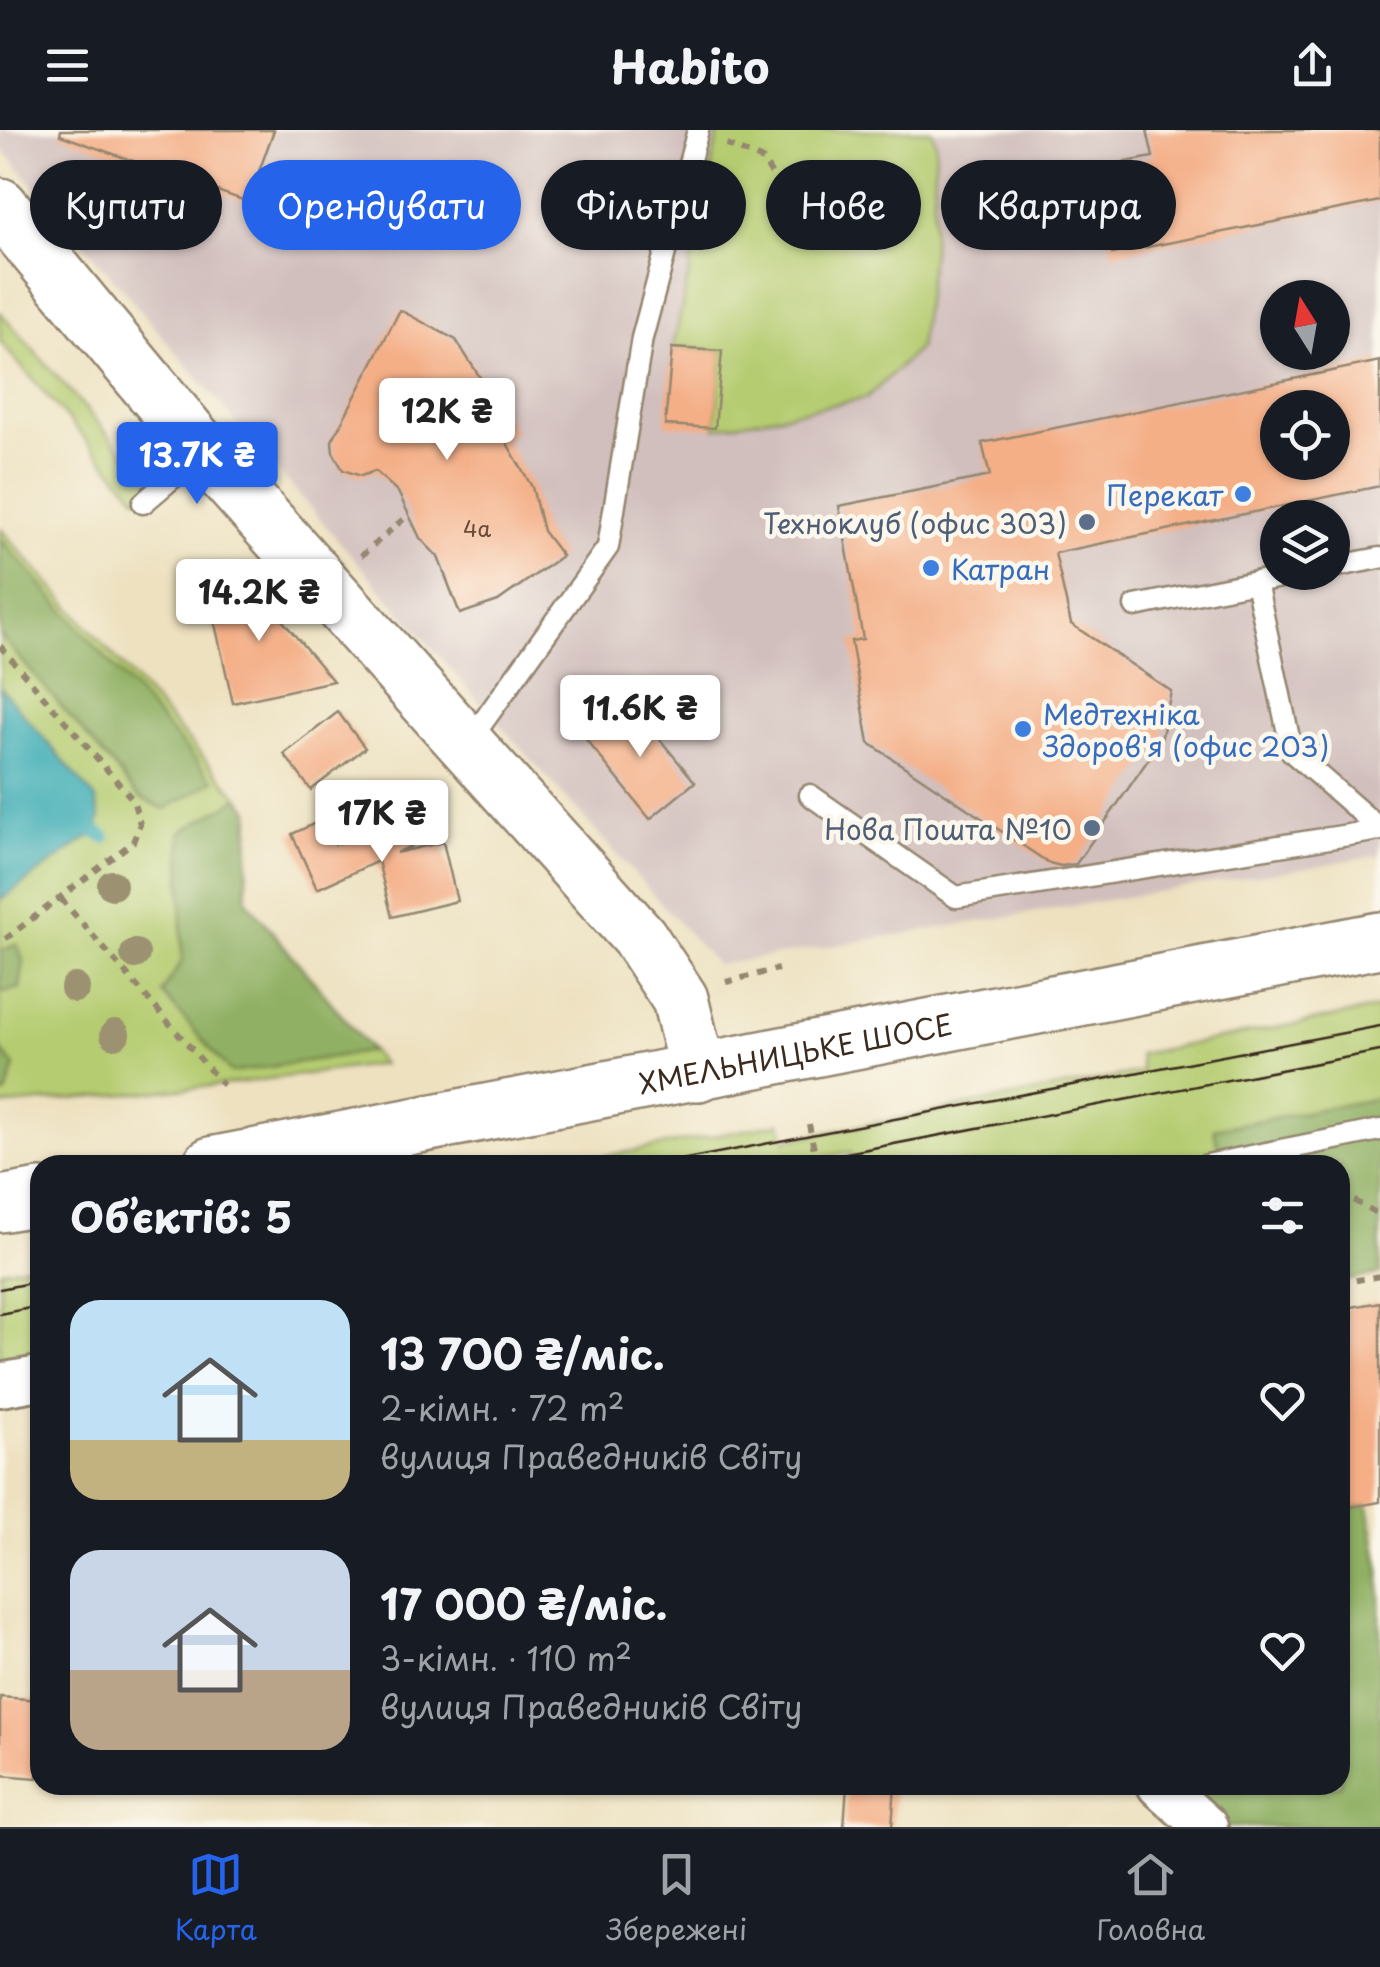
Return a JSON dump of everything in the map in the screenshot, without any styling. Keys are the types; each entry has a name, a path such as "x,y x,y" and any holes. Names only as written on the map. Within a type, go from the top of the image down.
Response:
{"main road":[{"path":"0,206 204,452 639,937 680,999 698,1074"},
{"name":"ХМЕЛЬНИЦЬКЕ ШОСЕ","path":"265,1155 1380,940"},
{"path":"0,1204 30,1199"}],"street":[{"path":"0,1385 30,1380"},
{"path":"1171,1795 1206,1827"}],"lane":[{"path":"467,745 608,547 642,338 696,136"},
{"path":"143,503 204,452"},
{"path":"1350,564 1380,558"},
{"path":"1135,606 1260,581"},
{"path":"1256,582 1292,752 1380,830"},
{"path":"810,794 956,897 1380,830"},
{"path":"1260,1155 1380,1130"}],"path":[{"path":"696,136 727,145 763,160 766,165"},
{"path":"353,564 408,516"},
{"path":"0,646 133,800 140,824 133,842 0,943"},
{"path":"61,899 222,1085"},
{"path":"720,984 778,969"},
{"path":"809,1124 815,1155"},
{"path":"1350,1199 1380,1216"},
{"path":"1350,1281 1380,1276"}],"shaded area":[{"path":"0,130 1380,130 1380,855 717,965 490,714 89,250 222,250 222,160 30,160 30,181 0,146"}],"green space":[{"path":"719,130 931,130 936,143 932,252 919,348 867,398 715,428 722,351 673,348 694,250 746,250 746,160 713,160"},
{"path":"0,312 152,484 137,498 0,342"},
{"path":"0,528 250,810 246,900 382,1064 223,1085 0,1106"},
{"path":"0,538 214,781 165,809 139,797 0,635"},
{"path":"239,798 250,810 246,900 371,1051 231,1073 162,993 182,961 181,832"},
{"path":"17,944 24,962 20,988 0,993 0,951"},
{"path":"1380,1008 1380,1098 1215,1129 1220,1155 850,1152 612,1155 781,1123 786,1140 1142,1072 1139,1054"},
{"path":"0,1049 15,1066 6,1094 0,1095"},
{"path":"1380,1098 1380,1274 1350,1280 1350,1155 1220,1155 1214,1129"},
{"path":"30,1265 30,1356 0,1361 0,1270"},
{"path":"1368,1504 1380,1572 1380,1827 1206,1827 1170,1795 1350,1795 1350,1507"}],"water":[{"path":"0,687 96,799 100,818 96,832 0,900"}],"building":[{"path":"61,130 274,130 263,160 242,160 242,200 222,193 222,160 130,160 60,135"},
{"path":"1147,130 1380,130 1380,201 1176,241 1176,160 1137,160 1153,157"},
{"path":"400,310 456,340 515,432 504,438 532,487 543,531 562,556 498,601 460,614 438,557 420,538 398,492 375,471 361,476 343,470 333,452 332,441"},
{"path":"672,348 722,351 715,428 665,425"},
{"path":"1380,361 1380,486 1312,500 1260,500 1260,511 1055,553 1071,624 1171,691 1161,741 1076,864 1049,863 869,743 851,641 863,639 839,506 990,476 982,443"},
{"path":"245,570 333,681 233,703 208,593"},
{"path":"629,702 695,782 650,819 584,737"},
{"path":"338,712 365,748 311,790 284,754"},
{"path":"324,819 335,844 416,825 422,841 396,853 443,842 457,901 392,917 378,861 317,889 292,834"},
{"path":"1380,1302 1380,1502 1350,1507 1350,1307"},
{"path":"0,1697 30,1699 30,1777 0,1775"},
{"path":"846,1795 894,1795 892,1827 844,1827"}],"waterway":[{"path":"96,832 104,837"}],"tram line":[{"path":"707,1155 1380,1026"},
{"path":"836,1155 1380,1051"},
{"path":"0,1289 30,1283"},
{"path":"0,1314 30,1308"}],"place":[{"name":"Перекат","path":"1243,494"},
{"name":"Техноклуб (офис 303)","path":"1087,522"},
{"name":"Катран","path":"931,568"},
{"name":"Медтехніка Здоров'я (офис 203)","path":"1023,729"},
{"name":"Нова Пошта №10","path":"1092,828"}]}
